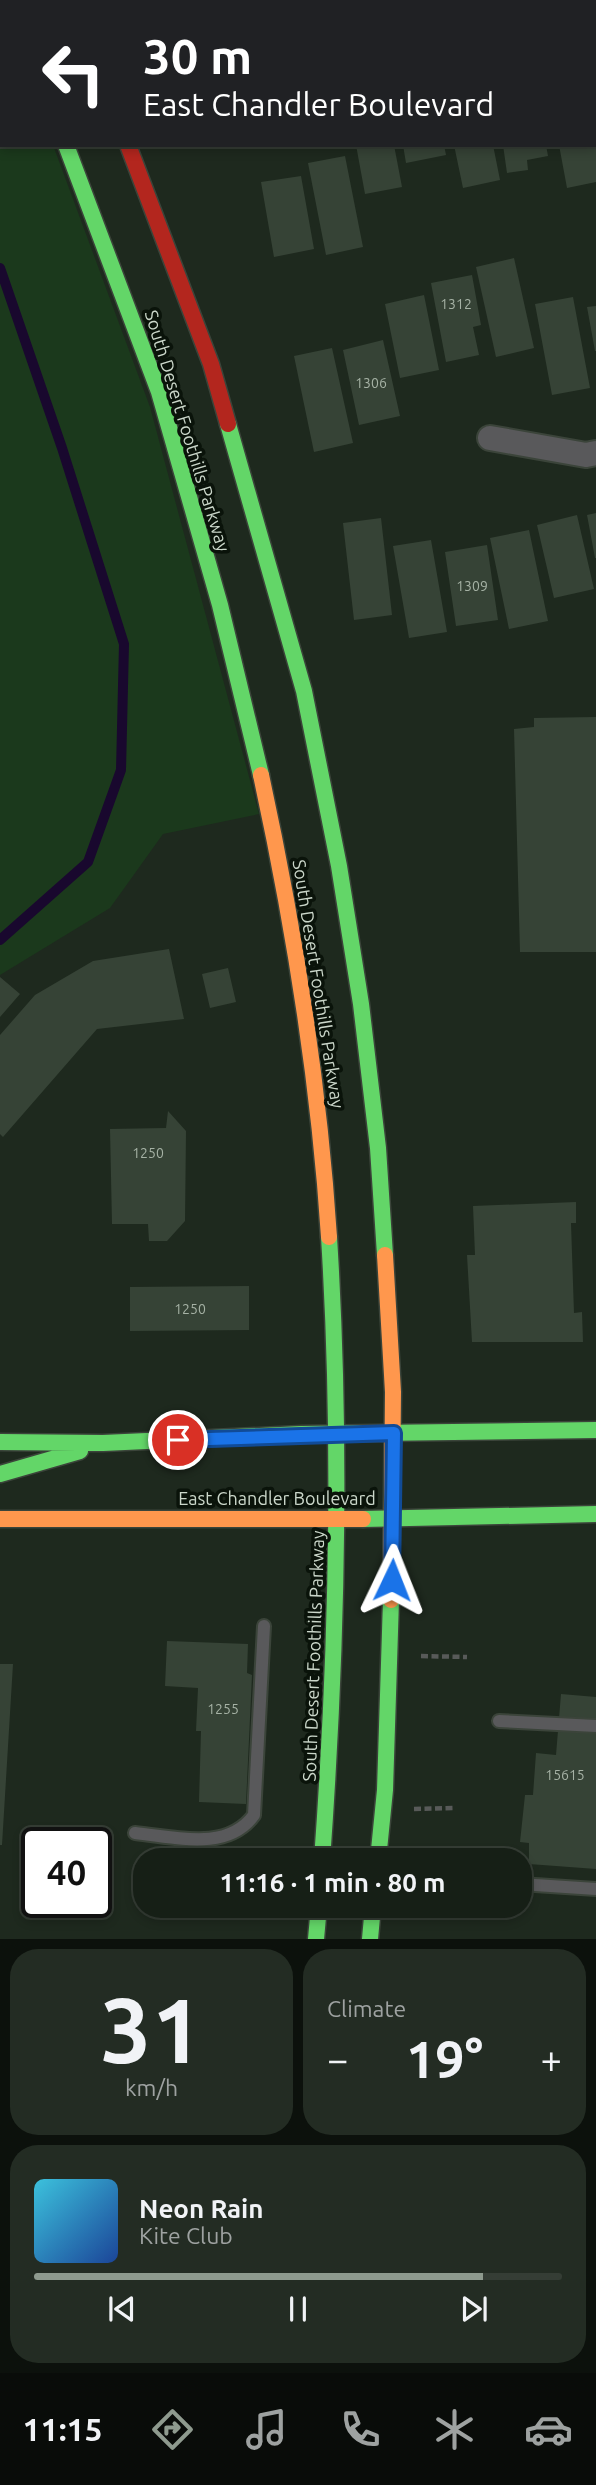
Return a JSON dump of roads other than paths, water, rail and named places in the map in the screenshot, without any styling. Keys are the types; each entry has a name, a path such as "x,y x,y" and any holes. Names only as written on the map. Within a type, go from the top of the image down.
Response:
{"street":[{"name":"South Desert Foothills Parkway","path":"67,147 158,390 251,723 283,874 325,1171 337,1434 338,1519 324,1848"},
{"name":"South Desert Foothills Parkway","path":"129,147 211,364 304,691 339,866 361,1004 377,1148 394,1433 394,1518 385,1785 379,1848"},
{"path":"490,438 586,455 596,453"},
{"path":"0,1442 103,1443 337,1434 596,1430"},
{"path":"0,1474 22,1470 103,1443"},
{"name":"East Chandler Boulevard","path":"0,1519 338,1519 596,1514"},
{"path":"316,1939 318,1918"},
{"path":"370,1939 372,1918"}],"lane":[{"path":"135,1833 206,1839 233,1834 245,1827 254,1815 264,1626"},
{"path":"499,1721 596,1726"},
{"path":"532,1885 596,1889"}],"waterway":[{"path":"0,268 62,448 124,644 121,770 88,862 0,940"}]}
